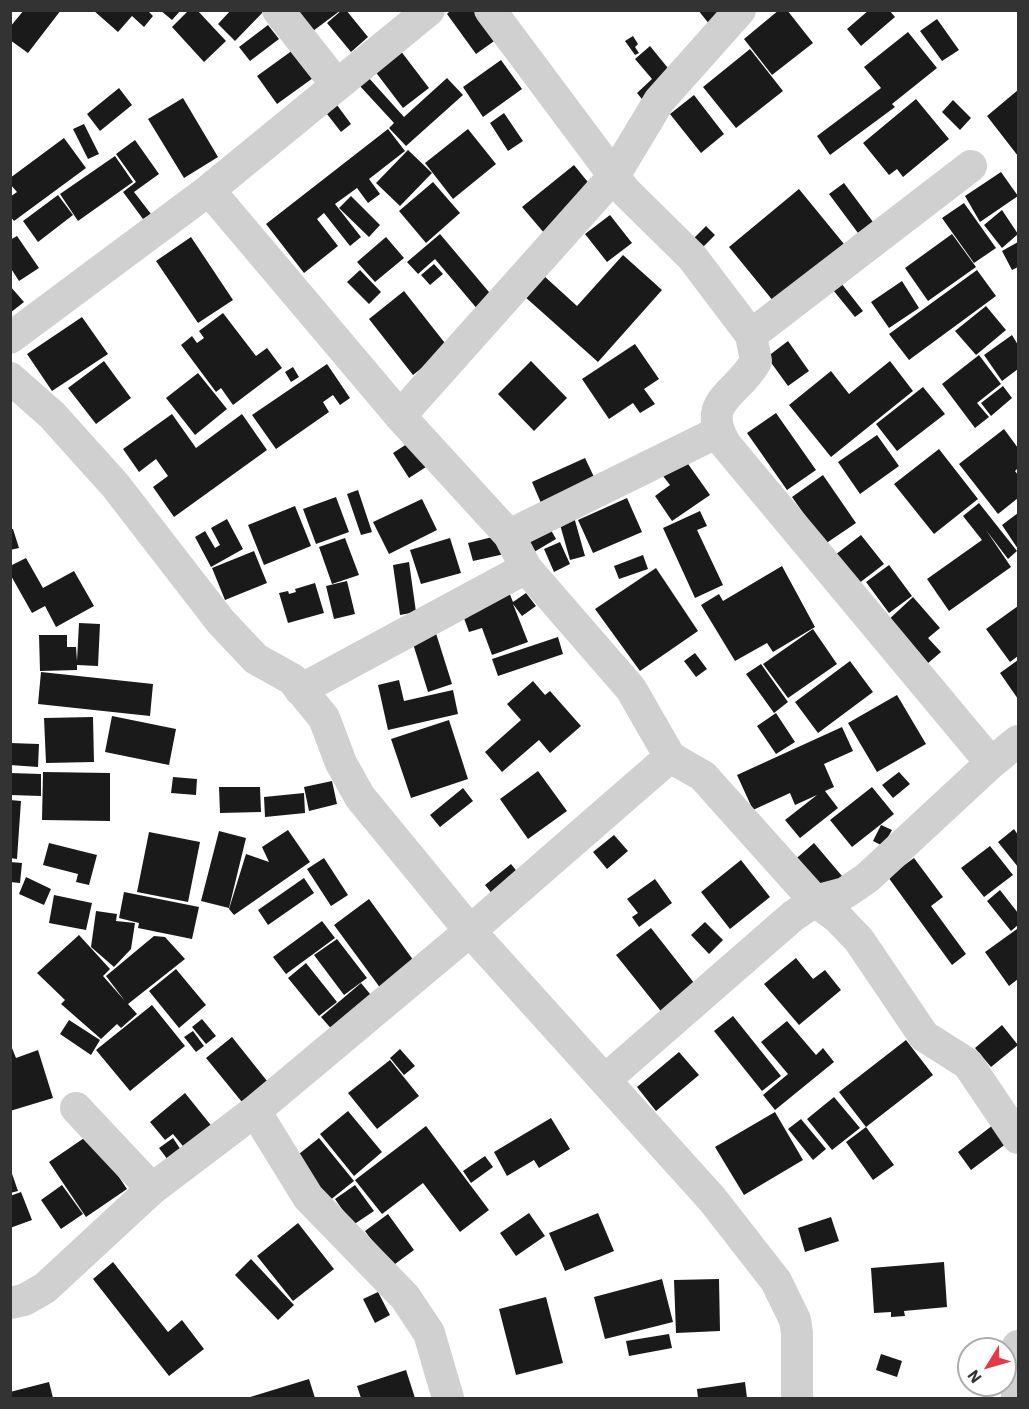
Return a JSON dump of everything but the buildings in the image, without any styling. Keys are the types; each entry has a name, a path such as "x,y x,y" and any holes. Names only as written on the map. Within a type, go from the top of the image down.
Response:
{"street":[{"path":"278,10 338,85"},
{"path":"10,338 209,190 429,10"},
{"path":"490,10 614,176 692,257 750,334 756,361 752,370 717,408 715,421 991,763"},
{"path":"400,416 614,176 659,102 740,10"},
{"path":"750,334 971,166"},
{"path":"209,190 400,416 509,535 526,568 631,689 670,757 703,776 815,901 838,918 859,940 924,1036 968,1064 1018,1138"},
{"path":"10,378 52,415 115,485 221,622 256,658 292,679 324,718 341,763 360,797 470,931 712,1199 776,1281 795,1320 797,1398"},
{"path":"509,535 726,433"},
{"path":"300,690 526,568"},
{"path":"606,1079 793,916 815,901 845,892 867,878 991,763 1018,741"},
{"path":"10,1303 24,1300 45,1288 152,1189 255,1111 470,931 670,757"},
{"path":"76,1107 152,1189"},
{"path":"255,1111 308,1197 405,1298 429,1333 448,1398"},
{"path":"1017,1398 1018,1347"}]}
